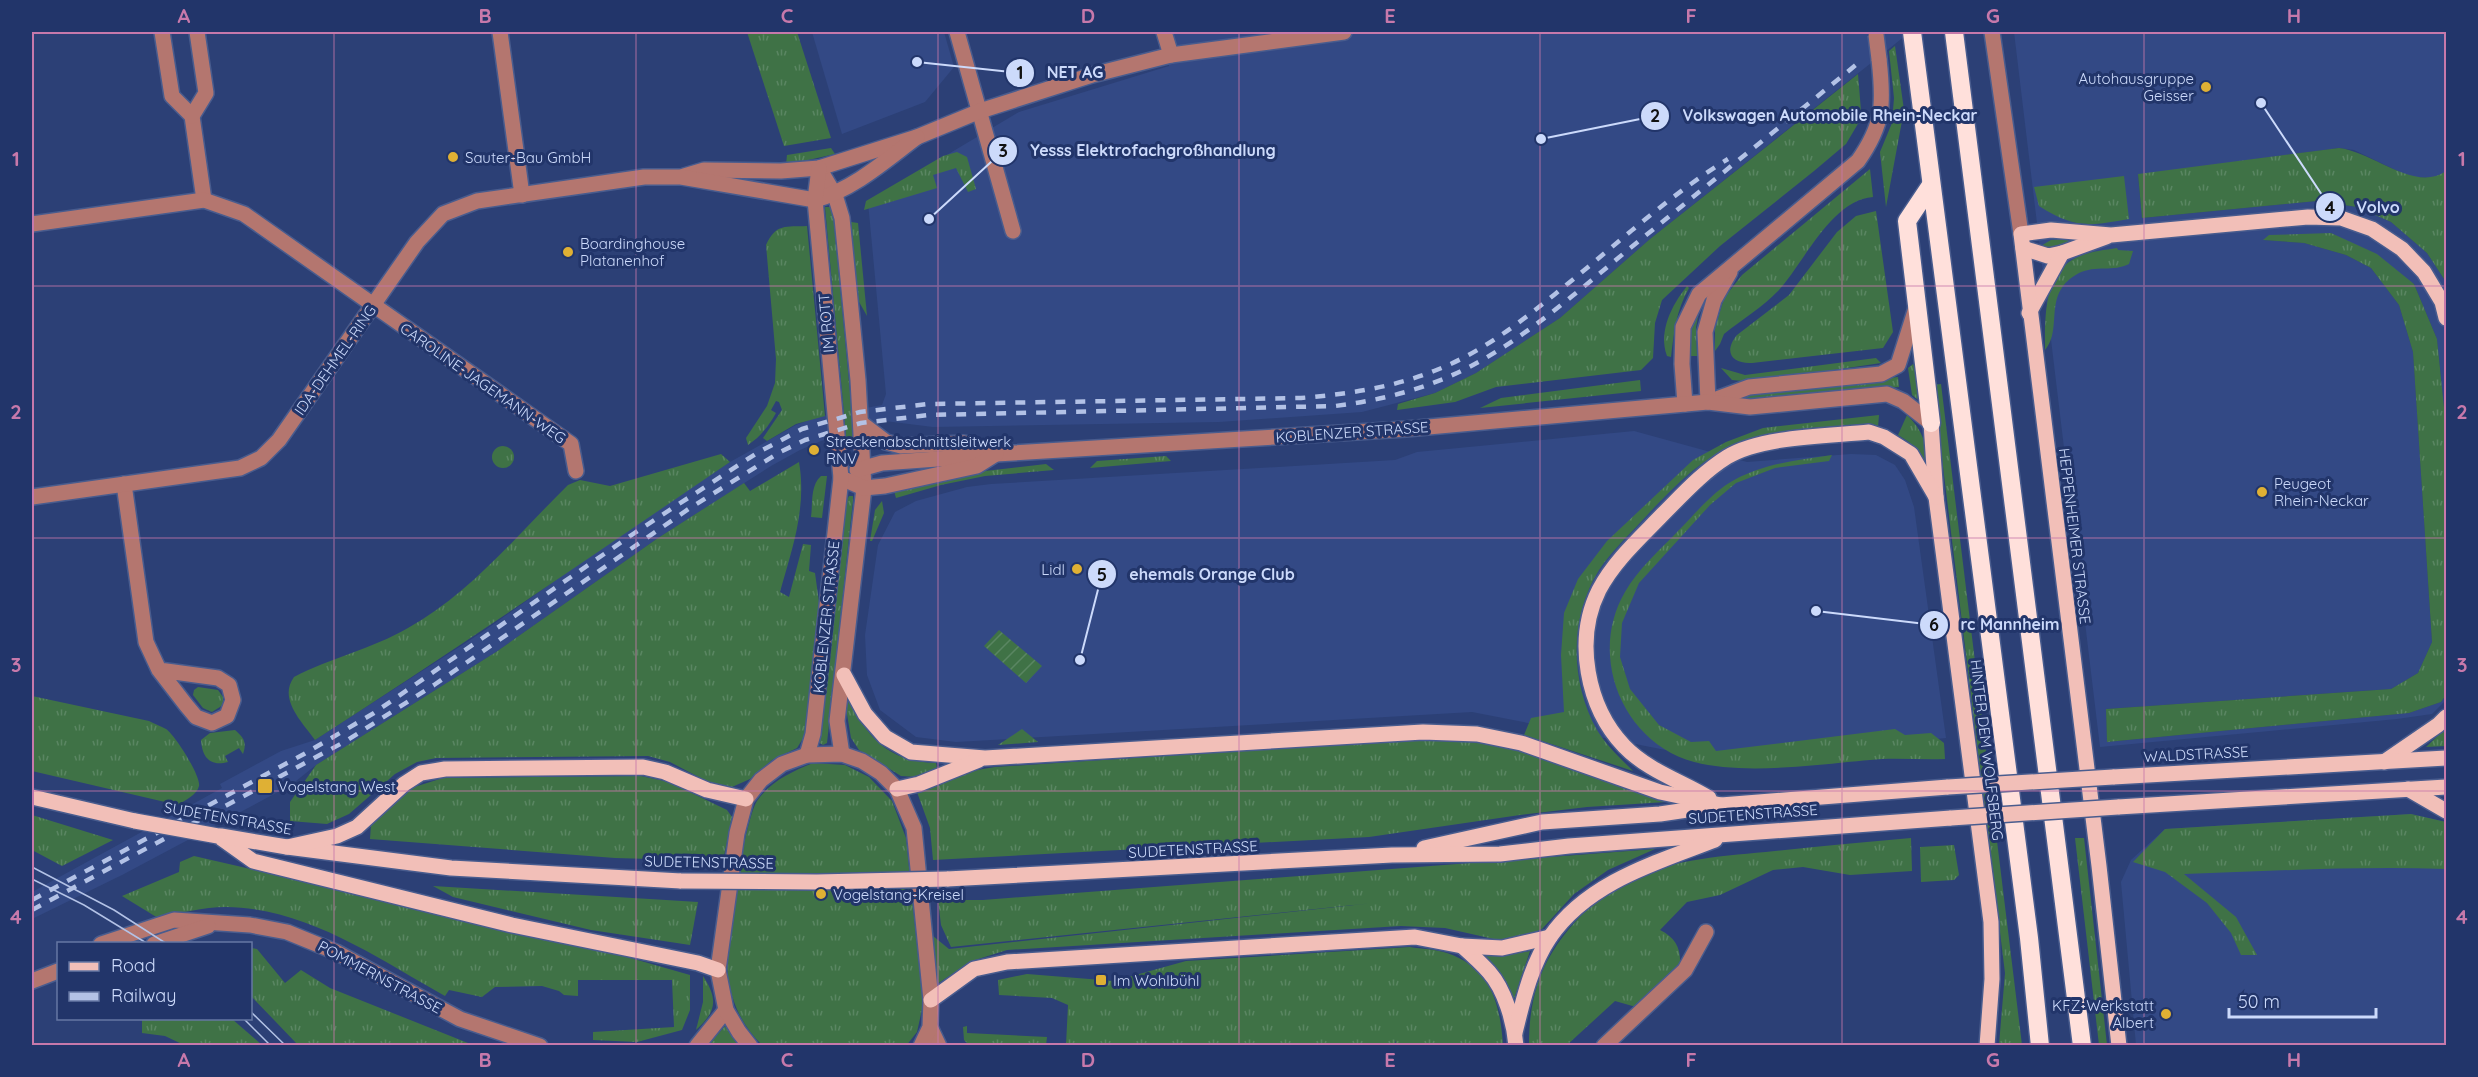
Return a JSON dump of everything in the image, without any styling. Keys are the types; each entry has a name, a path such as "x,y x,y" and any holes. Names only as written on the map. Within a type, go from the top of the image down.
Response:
{"highway":[{"path":"1912,32 1928,197 2029,938 2040,1046"},
{"path":"1954,32 2082,1046"},
{"path":"1928,197 1907,221 1931,423"}],"main road":[{"path":"2022,241 2051,230 2111,235 2308,217 2342,218 2372,229 2402,249 2424,272 2442,302 2446,318"},
{"path":"2022,241 2048,256 2111,235"},
{"name":"HEPPENHEIMER STRASSE","path":"2022,241 2119,1046"},
{"path":"2029,313 2062,253"},
{"name":"HINTER DEM WOLFSBERG","path":"1931,423 1936,497 1991,922 1992,979 1987,1046"},
{"path":"1720,804 1683,782 1648,766 1624,747 1601,715 1588,674 1586,631 1599,591 1623,556 1693,483 1729,456 1774,441 1869,432 1884,437 1911,454 1936,497"},
{"path":"844,675 865,714 885,737 911,752 985,758 1423,732 1477,734 1521,743 1660,792 1720,804"},
{"path":"2384,762 2446,717"},
{"path":"897,789 919,784 985,758"},
{"name":"WALDSTRASSE","path":"1948,787 2446,758"},
{"path":"287,847 337,836 357,827 404,784 421,773 445,768 643,767 665,771 707,790 746,799"},
{"name":"SUDETENSTRASSE","path":"1392,855 1542,822 1660,813 1720,804 1948,787"},
{"path":"2408,789 2446,787"},
{"path":"2408,789 2446,811"},
{"name":"SUDETENSTRASSE","path":"32,797 135,821 218,836 451,868 681,881 817,882 947,879 1392,855 1500,854 1569,846 1951,818 2408,789"},
{"path":"1516,1039 1524,996 1536,964 1550,938 1577,906 1599,890 1634,871 1732,834"},
{"path":"218,836 253,861 512,925 698,963 718,970"},
{"path":"931,1000 974,969 1007,962 1415,937 1462,946 1502,948 1550,938"},
{"path":"1462,946 1490,973 1502,992 1516,1039"}],"street":[{"path":"32,224 204,200 192,116 172,96 162,32"},
{"path":"192,116 206,93 197,32"},
{"path":"500,32 522,195"},
{"path":"957,32 1013,231"},
{"path":"1164,32 1171,55"},
{"path":"815,200 835,195 859,181 917,137 980,111 1092,75 1171,55 1344,32"},
{"name":"HEPPENHEIMER STRASSE","path":"1992,32 2022,241"},
{"path":"1685,404 1682,364 1683,327 1699,294 1736,261 1838,180 1863,154 1872,140 1881,114 1882,84 1876,33"},
{"name":"IDA-DEHMEL-RING","path":"681,177 704,170 781,171 819,168 917,137"},
{"name":"IM ROTT","path":"819,168 835,195 842,218 864,467"},
{"name":"IM ROTT","path":"819,168 815,200 841,478"},
{"name":"IDA-DEHMEL-RING","path":"32,497 240,468 261,458 279,440 417,242 443,214 477,201 644,177 681,177 815,200"},
{"name":"CAROLINE-JAGEMANN-WEG","path":"204,200 244,214 571,444 576,471"},
{"path":"1708,402 1705,332 1714,300 1736,261"},
{"name":"KOBLENZER STRASSE","path":"1708,402 1749,387 1881,374 1898,365 1918,303"},
{"name":"KOBLENZER STRASSE","path":"807,754 813,734 841,478 864,467 882,463 965,457 989,451 1395,430 1708,402 1750,407 1887,394 1903,400 1931,423"},
{"name":"KOBLENZER STRASSE","path":"861,423 886,442 901,446 964,443 989,451"},
{"name":"KOBLENZER STRASSE","path":"864,488 885,486 977,466 989,451"},
{"name":"KOBLENZER STRASSE","path":"842,754 837,721 864,488 864,467"},
{"path":"841,478 864,488"},
{"path":"124,484 146,642 159,670 196,717 212,723 227,716 233,700 229,685 218,678 159,670"},
{"path":"750,1046 726,1010 718,970 737,832 746,799 761,780 782,764 807,754 842,754 861,761 881,773 897,789 914,828 931,1000 930,1027 921,1046"},
{"name":"POMMERNSTRASSE","path":"106,942 140,929 174,920 250,925 287,932 307,939 460,1019 540,1046"},
{"name":"POMMERNSTRASSE","path":"160,942 217,923"},
{"path":"1604,1046 1684,970 1706,932"},
{"path":"32,981 57,971"},
{"path":"697,1046 726,1010"},
{"path":"930,1027 939,1046"}],"shaded area":[{"path":"812,32 944,32 954,67 925,102 842,134"},
{"path":"1166,32 1910,32 1650,239 1560,318 1476,373 1435,393 1362,412 1219,422 933,427 885,421 821,441 771,466 658,538 496,652 316,765 291,785 122,875 32,919 32,892 222,788 220,784 281,751 315,740 481,633 607,544 730,462 796,425 817,417 882,405 886,394 868,202 1019,112 1169,66"},
{"path":"2014,32 2446,32 2446,171 2437,178 2410,177 2354,150 2339,148 2138,175 2142,218 2317,201 2357,207 2391,222 2427,253 2446,282 2446,427 2437,339 2414,284 2331,233 2264,240 2304,243 2346,255 2371,268 2399,305 2413,352 2432,642 2418,673 2391,689 2106,709 2107,742 2409,713 2441,702 2446,695 2446,700 2432,714 2100,747"},
{"path":"1634,431 1747,462 1851,454 1876,455 1895,465 1905,480 1914,507 1946,738 1722,761 1472,712 956,742 916,737 880,710 867,675 865,635 878,545 895,512 916,501 967,487 991,484 1395,460 1417,452"},
{"path":"2411,814 2446,822 2446,1045 2136,1045 2121,882 2131,860 2165,829"}],"green space":[{"path":"747,32 797,32 831,138 784,146"},
{"path":"1895,46 1904,110 1886,207 1880,152 1892,123 1894,98 1889,51"},
{"path":"1858,74 1861,111 1859,122 1846,144 1720,246 1662,300 1655,323 1653,358 1641,370 1496,387 1455,402 1397,410 1398,404 1435,393 1476,373 1560,318 1650,239"},
{"path":"831,148 835,154 786,165 787,155"},
{"path":"2339,148 2421,177 2434,176 2446,171 2446,282 2427,253 2391,222 2357,207 2317,201 2142,218 2138,174"},
{"path":"957,152 967,157 976,189 968,192 956,168 933,175 937,188 864,210 866,201 943,156"},
{"path":"1870,169 1873,197 1858,201 1844,209 1831,221 1778,291 1724,334 1715,351 1715,328 1724,298 1742,275"},
{"path":"2124,176 2129,219 2104,223 2083,224 2063,219 2039,206 2034,187"},
{"path":"825,207 831,207 833,213 855,445 847,446"},
{"path":"1876,211 1893,332 1883,348 1752,363 1735,359 1730,352 1737,335 1789,295 1837,232 1856,216"},
{"path":"851,222 858,223 867,316 858,300"},
{"path":"807,226 825,416 796,424 767,441 763,438 782,410 779,402 776,401 771,410 776,413 773,418 760,435 748,445 746,438 767,406 775,383 776,359 766,245 774,233 782,228"},
{"path":"2331,233 2377,254 2414,284 2437,339 2446,427 2446,695 2441,702 2409,713 2107,742 2106,709 2391,689 2418,673 2432,642 2413,352 2399,305 2371,268 2346,255 2304,243 2263,240 2269,235"},
{"path":"2068,239 2069,243 2049,248 2039,247 2051,240"},
{"path":"2117,248 2133,251 2129,264 2117,268 2091,269 2079,273 2067,281 2060,290 2053,332 2045,350 2046,309 2053,283 2059,272 2080,256"},
{"path":"1687,286 1689,288 1676,322 1671,357 1667,356 1665,328 1676,301"},
{"path":"1694,312 1699,312 1696,327 1697,356 1689,356 1689,332"},
{"path":"1876,358 1881,363 1752,382 1732,380 1721,368 1745,375"},
{"path":"1913,364 1916,367 1920,397 1917,399 1912,395 1908,368"},
{"path":"1898,377 1899,387 1742,401 1724,396"},
{"path":"1640,380 1641,391 1480,408 1501,398"},
{"path":"1941,384 2022,1045 1999,1045 2005,973 1933,385"},
{"path":"1879,415 1878,427 1844,426 1793,430 1759,437 1716,454 1692,471 1671,491 1617,547 1599,570 1582,608 1578,629 1578,671 1588,711 1597,730 1633,771 1524,735 1531,718 1564,712 1561,655 1564,613 1578,579 1607,541 1693,460 1726,442 1763,428"},
{"path":"1907,415 1917,426 1923,438 1928,466 1909,442 1898,435"},
{"path":"503,446 511,449 514,457 511,465 503,468 495,465 492,457 495,449"},
{"path":"721,454 730,462 315,740 298,718 290,702 289,694 294,677 366,648 431,614 473,581 568,485 580,480 610,486"},
{"path":"1832,455 1829,461 1775,468 1736,483 1710,505 1639,583 1622,623 1620,657 1630,689 1659,725 1691,742 1709,741 1716,751 1895,729 1905,735 1931,733 1944,743 1945,759 1882,759 1774,768 1745,768 1692,761 1671,753 1652,740 1636,723 1623,704 1615,682 1610,660 1610,637 1615,614 1625,592 1650,560 1705,503 1728,484 1747,474 1771,466"},
{"path":"1166,456 1171,461 1090,468 1097,461"},
{"path":"799,462 800,512 780,592 789,597 803,544 811,545 809,571 815,573 819,602 807,732 797,748 772,760 750,779 732,787 714,785 670,762 648,756 436,758 417,762 395,774 349,814 327,824 290,821 290,802 316,765 496,652 658,538 744,483 750,491"},
{"path":"1046,464 1054,470 985,476 941,485 896,498 894,491 985,471"},
{"path":"821,476 827,476 822,518 811,517 815,485"},
{"path":"849,496 853,496 853,500 827,743 823,745 818,742 844,506"},
{"path":"882,501 884,513 870,541 875,510"},
{"path":"999,630 1042,666 1026,683 984,646"},
{"path":"198,687 218,690 223,697 223,705 212,712 203,708 193,695 194,690"},
{"path":"847,695 862,723 881,744 905,758 936,763 937,768 917,777 901,776 859,750 851,738 844,696"},
{"path":"32,696 149,721 166,729 192,765 199,781 198,789 178,805 32,771"},
{"path":"2446,728 2446,746 2426,747"},
{"path":"1022,729 1038,742 998,745"},
{"path":"235,730 244,740 243,754 239,748 225,756 228,762 222,763 212,762 205,756 201,740 210,733"},
{"path":"1409,740 1478,742 1518,750 1666,802 1587,807 1369,837 933,860 930,828 917,792 955,776 995,767"},
{"name":"Vogelstang-Kreisel","path":"813,763 845,765 869,777 892,801 906,838 923,1005 917,1032 906,1046 762,1045 744,1023 732,996 728,977 729,941 741,859 752,814 757,801 769,788 789,774"},
{"path":"641,776 669,782 727,810 732,817 723,861 615,858 370,839 371,825 411,788 443,778"},
{"path":"2411,814 2446,822 2446,869 2348,868 2184,874 2236,917 2257,955 2241,955 2231,933 2207,903 2165,872 2133,862 2165,829"},
{"path":"32,815 113,840 62,866 32,850"},
{"path":"1911,838 1912,871 1850,875 1803,867 1773,870 1720,895 1687,902 1660,930 1674,940 1680,954 1680,966 1636,1007 1615,1001 1567,1045 1529,1046 1534,999 1538,983 1552,952 1562,937 1587,910 1629,880 1664,867 1700,859"},
{"path":"2075,838 2084,838 2107,1045 2099,1045"},
{"path":"1954,845 1959,875 1954,880 1921,882 1920,847"},
{"path":"1655,849 1608,870 1574,894 1542,929 1521,938 1498,940 1445,928 1401,926 1007,950 972,961 937,984 933,936 949,949 1373,903 951,947 941,925 938,900 983,900"},
{"path":"194,856 606,951 690,975 690,1010 682,1030 637,1042 593,1040 593,1032 674,1027 672,980 578,980 578,996 564,995 559,991 542,986 495,987 482,997 449,990 445,996 367,951 285,916 256,910 217,907 158,918 122,896 179,872 180,862"},
{"path":"433,886 698,902 690,945 591,930 453,897"},
{"path":"1410,947 1447,953 1474,968 1483,978 1496,1001 1503,1045 1396,1045 1396,1040 1394,1046 1066,1045 1068,1005 1052,998 999,995 998,980 1027,974 1114,981 1186,961"},
{"path":"252,948 257,949 285,983 301,970 330,988 473,1045 298,1045 252,997"},
{"path":"1530,951 1513,1002 1500,975 1482,953 1507,955"},
{"path":"703,976 711,991 713,1004 708,1017 696,1030 703,1002"},
{"path":"142,1020 233,1020 262,1045 184,1045 165,1036 142,1033"},
{"path":"725,1026 737,1044 710,1043"},
{"path":"967,1026 967,1033 1047,1037 1046,1045 969,1045 964,1040 963,1027"}],"tram line":[{"path":"32,867 114,910 164,942"},
{"path":"32,879 84,905 145,942"},
{"path":"252,1013 286,1046"},
{"path":"245,1020 271,1046"}],"railway":[{"path":"32,910 346,741 434,685 690,508 780,452 805,440 861,423 929,415 1335,406 1406,392 1457,373 1497,351 1544,319 1857,64"},
{"path":"32,900 304,754 374,713 636,532 757,453 802,429 860,412 928,404 1301,398 1352,392 1402,382 1451,364 1500,336 1663,205 1728,159"}],"place":[{"name":"NET AG","path":"917,62"},
{"name":"Autohausgruppe Geisser","path":"2206,87"},
{"name":"Volvo","path":"2261,103"},
{"name":"Volkswagen Automobile Rhein-Neckar","path":"1541,139"},
{"name":"Sauter-Bau GmbH","path":"453,157"},
{"name":"Yesss Elektrofachgroßhandlung","path":"929,219"},
{"name":"Boardinghouse Platanenhof","path":"568,252"},
{"name":"Streckenabschnittsleitwerk RNV","path":"814,450"},
{"name":"Peugeot Rhein-Neckar","path":"2262,492"},
{"name":"Lidl","path":"1077,569"},
{"name":"rc Mannheim","path":"1816,611"},
{"name":"ehemals Orange Club","path":"1080,660"},
{"name":"Vogelstang West","path":"265,786"},
{"name":"Vogelstang-Kreisel","path":"821,894"},
{"name":"Im Wohlbühl","path":"1101,980"},
{"name":"KFZ-Werkstatt Albert","path":"2166,1014"}]}
